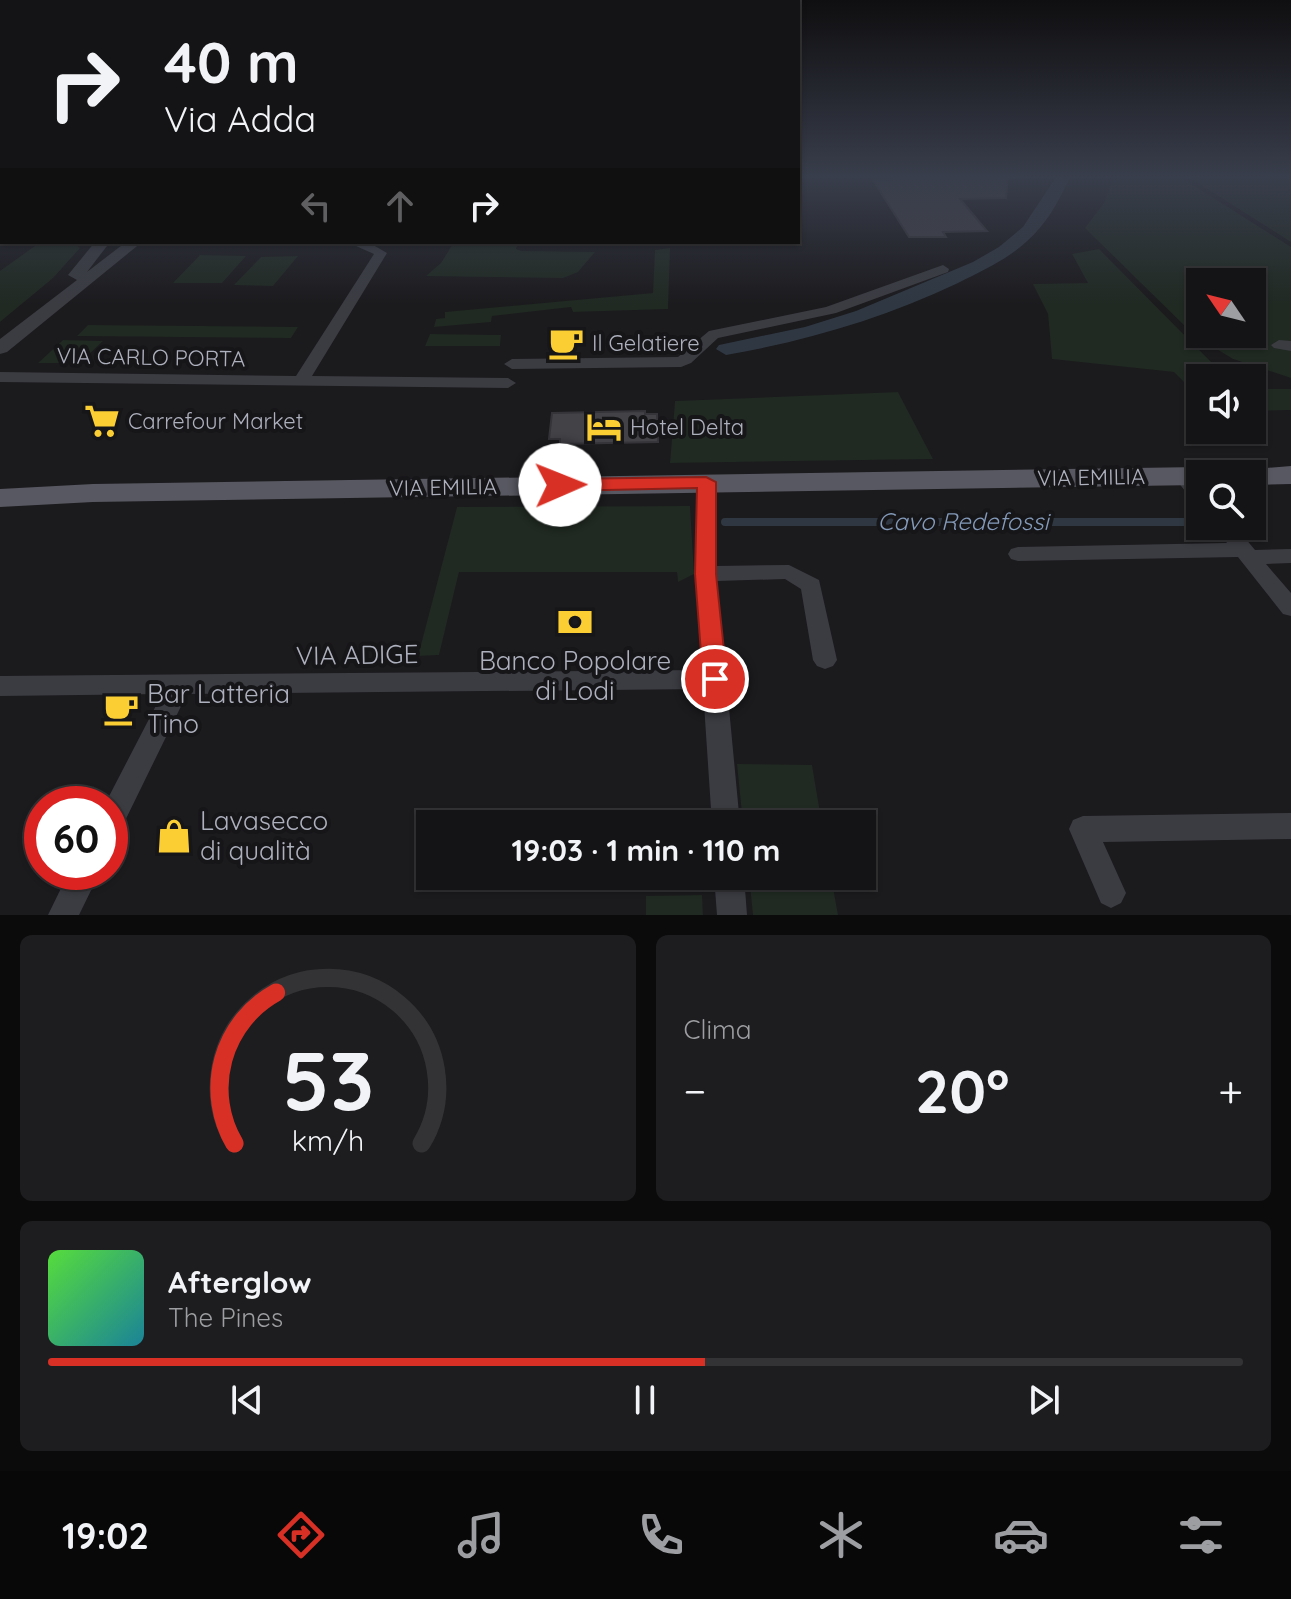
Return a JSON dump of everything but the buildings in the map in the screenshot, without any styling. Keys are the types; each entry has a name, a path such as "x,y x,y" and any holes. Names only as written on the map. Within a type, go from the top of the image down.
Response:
{"main road":[{"path":"1266,476 1291,475"},
{"name":"VIA EMILIA","path":"7,495 706,482 1186,483"}],"street":[{"path":"49,306 102,244"},
{"path":"0,348 49,306 132,244"},
{"path":"301,381 381,253 364,244"},
{"path":"512,364 656,364 686,359 701,341 714,334 830,312 883,295 943,269"},
{"name":"VIA CARLO PORTA","path":"0,377 508,383"},
{"path":"706,482 706,574 725,810"},
{"path":"1235,540 1291,608"},
{"path":"1018,554 1246,553 1291,556"},
{"path":"706,574 789,572 811,585 825,660"},
{"name":"VIA ADIGE","path":"0,686 178,687 715,679"},
{"path":"128,786 178,687"},
{"path":"1111,893 1083,829 1291,826"},
{"path":"63,915 76,890"},
{"path":"730,890 732,915"}],"shaded area":[{"path":"1091,220 1248,220 1291,247 1291,378 1266,370 1266,364 1248,364 1215,348 1266,348 1266,268 1186,268 1186,327 1085,228"},
{"path":"1256,220 1291,220 1291,242"},
{"path":"38,244 75,244 80,248 53,278 0,322 0,271"},
{"path":"453,244 517,244 516,249 521,251 595,252 578,272 563,278 426,276 441,263"},
{"path":"670,248 668,309 573,312 571,307 492,316 491,322 434,327 436,319 445,318 445,312 653,293 655,250"},
{"path":"1099,249 1186,337 1186,348 1197,348 1213,364 1186,364 1186,384 1174,372 1052,359 1048,314 1033,284 1088,283 1072,254"},
{"path":"200,255 246,256 222,283 173,283"},
{"path":"298,256 273,286 234,285 261,257"},
{"path":"88,325 298,327 291,338 77,336"},
{"path":"430,334 501,335 500,346 425,346"},
{"path":"63,340 103,341 80,363 38,363"},
{"path":"1266,389 1291,389 1291,410 1266,411"},
{"path":"898,392 933,459 670,463 675,401"},
{"path":"690,506 694,574 678,582 677,572 459,572 439,655 418,656 457,507"},
{"path":"737,764 812,765 820,810 742,810"},
{"path":"750,890 834,890 838,915 753,915"},
{"path":"702,895 703,915 646,915 646,896"}],"waterway":[{"path":"726,349 810,331 916,295 1005,251 1038,220"},
{"name":"Cavo Redefossi","path":"725,522 1186,522"}],"place":[{"name":"Il Gelatiere","path":"566,343"},
{"name":"Carrefour Market","path":"102,421"},
{"name":"Hotel Delta","path":"604,427"},
{"name":"Banco Popolare di Lodi","path":"575,622"},
{"name":"Bar Latteria Tino","path":"121,709"},
{"name":"Lavasecco di qualità","path":"174,836"}],"route":[{"path":"560,485 706,482 706,574 715,679"}]}
